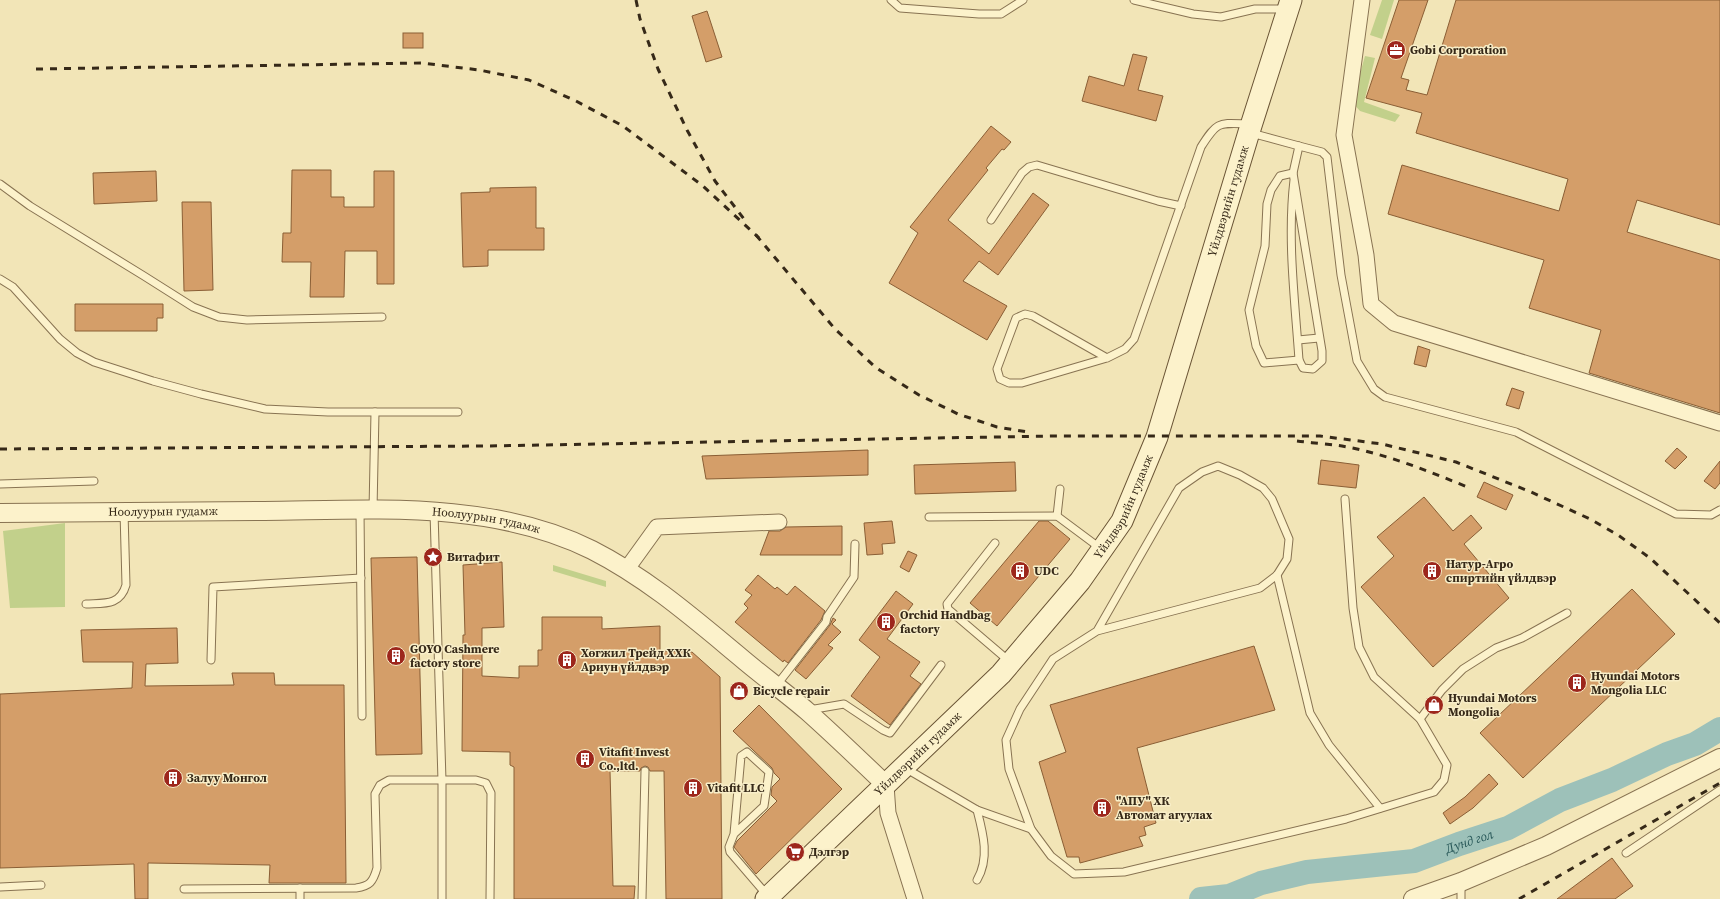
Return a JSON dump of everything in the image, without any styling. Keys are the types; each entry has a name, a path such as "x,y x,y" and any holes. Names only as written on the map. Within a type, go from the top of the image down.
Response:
{"main road":[{"name":"Yйлдвэрийн гудамж","path":"767,898 1001,674 1080,581 1122,521 1157,437 1250,128 1289,5"}],"street":[{"path":"1362,0 1344,135 1366,255 1371,304 1394,323 1720,424"},
{"name":"Ноолуурын гудамж","path":"0,513 366,510 434,512 512,523 552,534 591,550 640,578 686,611 807,711 886,785"},
{"path":"626,570 658,527 779,522"},
{"path":"1413,899 1461,891 1546,846 1720,758"},
{"path":"886,785 885,795 888,813 915,899"}],"lane":[{"path":"890,0 900,8 979,14 1001,14 1023,0"},
{"path":"1134,0 1193,14 1221,17 1255,9 1289,5"},
{"path":"1107,358 1033,316 1025,314 1016,318 997,369 1000,379 1009,383 1022,383 1107,358 1125,349 1134,339 1201,147 1211,130 1221,124 1250,128 1299,146 1322,152 1327,157 1341,275 1357,361 1374,389 1385,397 1516,432 1676,514 1711,515 1720,510"},
{"path":"1294,176 1322,351 1322,362 1313,369 1303,368 1299,360 1292,261 1292,202 1294,176 1299,146"},
{"path":"991,220 1022,173 1029,167 1037,165 1158,201 1181,206"},
{"path":"1294,176 1280,176 1271,190 1267,204 1265,246 1249,310 1256,346 1264,363 1299,360"},
{"path":"0,184 30,206 193,308 218,316 247,320 382,317"},
{"path":"0,278 13,287 60,339 77,353 94,362 180,388 265,409 328,412 458,412"},
{"path":"1298,340 1319,338"},
{"path":"362,716 361,578 375,412"},
{"path":"1097,631 1179,488 1202,472 1218,466 1240,474 1263,488 1272,499 1289,539 1287,559 1277,575 1260,588 1097,631 1053,659 1020,709 1006,740 1009,769 1031,829 1051,856 1074,874 1124,872 1346,819 1434,792 1444,780 1447,765 1420,718 1374,676 1359,647 1353,608 1345,499"},
{"path":"0,484 94,482"},
{"path":"1057,516 1060,489"},
{"path":"86,604 113,602 120,598 124,593 126,585 124,512"},
{"path":"434,512 442,781 442,899"},
{"path":"929,517 1057,516 1102,550"},
{"path":"995,543 947,604 948,609 1011,662"},
{"path":"776,686 826,622 827,617 854,577 855,544"},
{"path":"1277,575 1310,713 1329,745 1380,808"},
{"path":"211,660 213,587 361,578"},
{"path":"1420,718 1442,690 1463,669 1496,648 1522,638 1567,613"},
{"path":"807,711 844,704 890,733 941,665"},
{"path":"734,834 764,806 769,772 747,752 741,756 734,834 729,848 730,852 767,898"},
{"path":"905,767 977,810 1031,829"},
{"path":"642,899 644,771"},
{"path":"184,889 356,888 367,886 374,878 377,868 375,794 380,785 389,780 476,780 486,783 491,793 490,899"},
{"path":"1626,853 1720,790"},
{"path":"977,810 985,843 982,872 977,880"},
{"path":"0,887 41,885"},
{"path":"300,888 300,899"}],"green space":[{"path":"1382,0 1394,0 1382,39 1370,35"},
{"path":"1365,56 1375,58 1364,102 1400,115 1395,122 1360,111 1352,102"},
{"path":"65,523 65,607 10,608 3,531"},
{"path":"553,565 606,581 606,587 553,571"}],"building":[{"path":"1399,0 1428,0 1401,78 1409,80 1406,90 1427,95 1456,0 1720,0 1720,225 1637,200 1627,232 1720,260 1720,413 1589,373 1601,330 1529,308 1544,260 1388,214 1402,165 1559,211 1568,179 1416,133 1422,113 1366,98"},
{"path":"707,11 722,57 706,62 692,16"},
{"path":"403,33 423,33 423,48 403,48"},
{"path":"1133,54 1147,57 1138,90 1163,96 1156,121 1082,101 1089,76 1124,86"},
{"path":"991,126 1011,142 1004,150 1002,149 986,168 988,170 948,220 989,254 1033,193 1049,205 998,275 979,261 963,281 1007,306 987,340 889,283 918,233 910,227"},
{"path":"292,170 331,170 331,197 344,197 344,207 374,207 374,171 394,171 394,284 377,284 377,251 345,251 344,297 310,297 311,262 282,262 283,233 291,233"},
{"path":"156,171 157,201 94,204 93,173"},
{"path":"536,187 536,228 544,228 544,250 488,250 488,266 463,267 461,193 490,192 490,188"},
{"path":"182,202 211,202 213,290 184,291"},
{"path":"75,304 163,304 163,318 157,318 157,331 75,331"},
{"path":"1418,346 1430,350 1426,367 1414,364"},
{"path":"1512,388 1524,392 1519,409 1506,405"},
{"path":"1677,448 1687,457 1675,469 1665,461"},
{"path":"868,450 868,475 706,479 702,456"},
{"path":"1321,460 1359,465 1356,488 1318,484"},
{"path":"1720,461 1720,483 1715,489 1704,481"},
{"path":"1015,462 1016,491 915,494 914,465"},
{"path":"1484,482 1513,495 1506,510 1477,497"},
{"name":"Натур-Агро спиртийн үйлдвэр","path":"1424,497 1453,531 1471,515 1482,528 1464,544 1509,598 1433,667 1361,587 1394,556 1377,537"},
{"path":"892,521 895,543 882,544 883,554 867,555 864,523"},
{"name":"UDC","path":"1039,521 1048,521 1070,539 997,626 970,603"},
{"path":"842,526 842,555 760,555 769,531 780,531 786,527"},
{"path":"908,551 917,555 909,572 900,567"},
{"name":"GOYO Cashmere factory store","path":"417,557 422,754 376,755 371,558"},
{"path":"502,562 504,627 482,628 482,676 519,678 519,666 538,666 538,650 542,650 542,617 602,617 602,629 660,626 660,651 692,652 720,677 722,899 666,899 664,771 650,771 648,767 645,766 641,768 640,771 610,771 613,886 635,886 634,899 514,899 514,767 510,765 510,752 462,751 463,635 465,635 463,565"},
{"path":"758,575 775,589 777,587 787,595 795,586 825,611 821,620 788,663 784,660 783,662 735,622 748,608 744,604 752,595 745,590"},
{"name":"Hyundai Motors Mongolia LLC","path":"1632,589 1675,634 1523,778 1480,733"},
{"path":"896,591 913,604 887,639 920,662 910,676 921,684 890,725 851,696 880,657 859,640"},
{"path":"833,618 836,620 832,624 841,632 828,645 833,648 806,679 795,670 830,625"},
{"name":"Залуу Монгол","path":"177,628 178,663 146,664 145,686 234,685 232,673 274,673 275,685 344,685 346,883 269,883 270,865 148,863 148,899 135,899 134,864 0,868 0,694 132,688 133,662 83,662 81,630"},
{"path":"1254,646 1275,710 1137,748 1156,823 1144,827 1146,835 1139,837 1143,846 1080,863 1079,857 1067,857 1039,762 1066,752 1050,705"},
{"path":"759,705 842,789 756,874 734,847 737,841 777,801 771,795 772,787 780,779 774,773 772,768 733,731"},
{"path":"1489,774 1498,784 1473,808 1450,824 1443,813 1465,797"},
{"path":"1612,858 1633,886 1615,899 1557,899"}],"waterway":[{"name":"Дунд гол","path":"1201,899 1229,896 1261,883 1307,872 1414,861 1508,828 1560,800 1612,780 1667,754 1695,744 1720,729"}],"railway":[{"path":"636,0 640,19 658,69 687,130 715,181 744,219"},
{"path":"36,69 422,63 479,70 529,80 576,101 623,126 703,186 759,238"},
{"path":"756,235 835,329 875,367 919,395 958,414 997,427 1028,432"},
{"path":"0,449 484,446 1051,436 1320,436 1382,444 1456,462 1531,492 1590,519 1618,535 1650,558 1720,623"},
{"path":"1297,441 1359,449 1423,469 1470,488"},
{"path":"1519,899 1720,783"}],"place":[{"name":"Gobi Corporation","path":"1396,50"},
{"name":"Витафит","path":"433,557"},
{"name":"UDC","path":"1020,571"},
{"name":"Натур-Агро спиртийн үйлдвэр","path":"1432,571"},
{"name":"Orchid Handbag factory","path":"886,622"},
{"name":"GOYO Cashmere factory store","path":"396,656"},
{"name":"Хөгжил Трейд ХХК Ариун үйлдвэр","path":"567,660"},
{"name":"Hyundai Motors Mongolia LLC","path":"1577,683"},
{"name":"Bicycle repair","path":"739,691"},
{"name":"Hyundai Motors Mongolia","path":"1434,705"},
{"name":"Vitafit Invest Co.,ltd.","path":"585,759"},
{"name":"Залуу Монгол","path":"173,778"},
{"name":"Vitafit LLC","path":"693,788"},
{"name":"\"АПУ\" ХК Автомат агуулах","path":"1102,808"},
{"name":"Дэлгэр","path":"795,852"}]}
